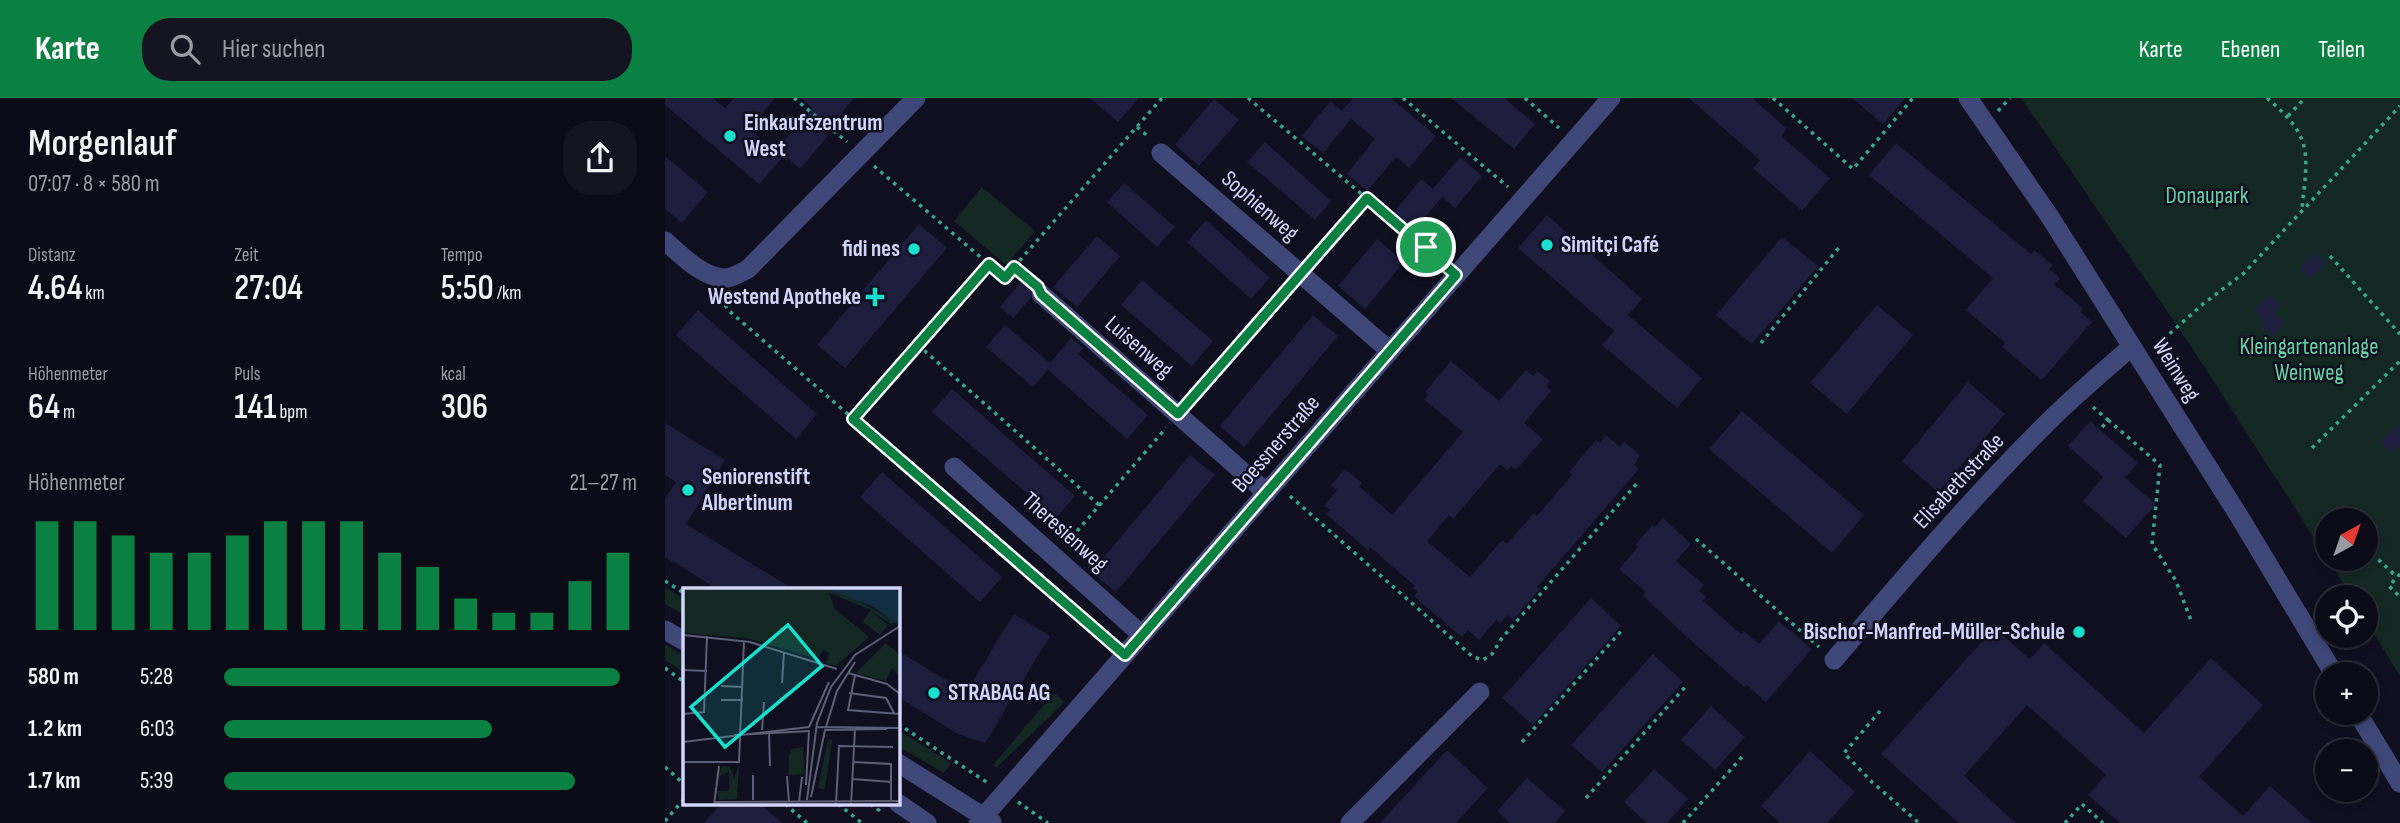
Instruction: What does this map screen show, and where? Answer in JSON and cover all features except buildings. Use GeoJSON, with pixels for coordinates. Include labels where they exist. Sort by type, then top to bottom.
{"type":"FeatureCollection","features":[{"type":"Feature","properties":{"kind":"street"},"geometry":{"type":"LineString","coordinates":[[665,241],[683,257],[713,276],[730,278],[748,269],[916,98]]}},
{"type":"Feature","properties":{"kind":"street","name":"Boessnerstraße"},"geometry":{"type":"LineString","coordinates":[[985,821],[1004,793],[1611,98]]}},
{"type":"Feature","properties":{"kind":"street","name":"Weinweg"},"geometry":{"type":"LineString","coordinates":[[1968,98],[2050,217],[2239,516],[2327,662]]}},
{"type":"Feature","properties":{"kind":"street","name":"Sophienweg"},"geometry":{"type":"LineString","coordinates":[[1161,153],[1390,351]]}},
{"type":"Feature","properties":{"kind":"street","name":"Luisenweg"},"geometry":{"type":"LineString","coordinates":[[1041,294],[1178,414],[1271,488]]}},
{"type":"Feature","properties":{"kind":"street","name":"Elisabethstraße"},"geometry":{"type":"LineString","coordinates":[[1834,660],[1938,538],[2040,430],[2131,346]]}},
{"type":"Feature","properties":{"kind":"street","name":"Theresienweg"},"geometry":{"type":"LineString","coordinates":[[954,467],[1142,635]]}},
{"type":"Feature","properties":{"kind":"street"},"geometry":{"type":"LineString","coordinates":[[665,630],[683,641]]}},
{"type":"Feature","properties":{"kind":"street"},"geometry":{"type":"LineString","coordinates":[[1350,823],[1480,692]]}},
{"type":"Feature","properties":{"kind":"street"},"geometry":{"type":"LineString","coordinates":[[2365,725],[2400,783]]}},
{"type":"Feature","properties":{"kind":"street"},"geometry":{"type":"LineString","coordinates":[[899,764],[985,821]]}},
{"type":"Feature","properties":{"kind":"street"},"geometry":{"type":"LineString","coordinates":[[899,804],[927,823]]}},
{"type":"Feature","properties":{"kind":"path"},"geometry":{"type":"LineString","coordinates":[[794,98],[1005,278],[1162,98]]}},
{"type":"Feature","properties":{"kind":"path"},"geometry":{"type":"LineString","coordinates":[[1248,98],[1456,275]]}},
{"type":"Feature","properties":{"kind":"path"},"geometry":{"type":"LineString","coordinates":[[1403,98],[1523,199]]}},
{"type":"Feature","properties":{"kind":"path"},"geometry":{"type":"LineString","coordinates":[[1525,98],[1574,141]]}},
{"type":"Feature","properties":{"kind":"path"},"geometry":{"type":"LineString","coordinates":[[1773,98],[1853,169],[1913,98]]}},
{"type":"Feature","properties":{"kind":"path"},"geometry":{"type":"LineString","coordinates":[[2267,98],[2288,116],[2302,136],[2308,158],[2301,210]]}},
{"type":"Feature","properties":{"kind":"path"},"geometry":{"type":"LineString","coordinates":[[2288,116],[2305,98]]}},
{"type":"Feature","properties":{"kind":"path"},"geometry":{"type":"LineString","coordinates":[[2157,345],[2203,304],[2244,273],[2400,106]]}},
{"type":"Feature","properties":{"kind":"path"},"geometry":{"type":"LineString","coordinates":[[1055,556],[1367,198]]}},
{"type":"Feature","properties":{"kind":"path"},"geometry":{"type":"LineString","coordinates":[[1761,343],[1841,245]]}},
{"type":"Feature","properties":{"kind":"path"},"geometry":{"type":"LineString","coordinates":[[2330,256],[2400,334]]}},
{"type":"Feature","properties":{"kind":"path"},"geometry":{"type":"LineString","coordinates":[[853,419],[989,264]]}},
{"type":"Feature","properties":{"kind":"path"},"geometry":{"type":"LineString","coordinates":[[1014,267],[1038,287],[1041,294]]}},
{"type":"Feature","properties":{"kind":"path"},"geometry":{"type":"LineString","coordinates":[[713,276],[727,309],[1125,655]]}},
{"type":"Feature","properties":{"kind":"path"},"geometry":{"type":"LineString","coordinates":[[918,345],[1099,505]]}},
{"type":"Feature","properties":{"kind":"path"},"geometry":{"type":"LineString","coordinates":[[2312,448],[2400,362]]}},
{"type":"Feature","properties":{"kind":"path"},"geometry":{"type":"LineString","coordinates":[[2079,394],[2160,465],[2152,544],[2176,581],[2192,623]]}},
{"type":"Feature","properties":{"kind":"path"},"geometry":{"type":"LineString","coordinates":[[2100,430],[2108,420]]}},
{"type":"Feature","properties":{"kind":"path"},"geometry":{"type":"LineString","coordinates":[[1271,488],[1473,657],[1483,660],[1492,654],[1502,638],[1639,481]]}},
{"type":"Feature","properties":{"kind":"path"},"geometry":{"type":"LineString","coordinates":[[1696,539],[1834,660]]}},
{"type":"Feature","properties":{"kind":"path"},"geometry":{"type":"LineString","coordinates":[[2378,558],[2399,576],[2389,586],[2400,597]]}},
{"type":"Feature","properties":{"kind":"path"},"geometry":{"type":"LineString","coordinates":[[665,581],[683,592]]}},
{"type":"Feature","properties":{"kind":"path"},"geometry":{"type":"LineString","coordinates":[[1522,742],[1623,628]]}},
{"type":"Feature","properties":{"kind":"path"},"geometry":{"type":"LineString","coordinates":[[665,668],[683,681]]}},
{"type":"Feature","properties":{"kind":"path"},"geometry":{"type":"LineString","coordinates":[[1586,798],[1686,686]]}},
{"type":"Feature","properties":{"kind":"path"},"geometry":{"type":"LineString","coordinates":[[1880,711],[1844,752],[1872,782],[1919,823]]}},
{"type":"Feature","properties":{"kind":"path"},"geometry":{"type":"LineString","coordinates":[[899,725],[1048,823]]}},
{"type":"Feature","properties":{"kind":"path"},"geometry":{"type":"LineString","coordinates":[[1683,823],[1742,757]]}},
{"type":"Feature","properties":{"kind":"path"},"geometry":{"type":"LineString","coordinates":[[665,767],[683,783]]}},
{"type":"Feature","properties":{"kind":"path"},"geometry":{"type":"LineString","coordinates":[[665,821],[683,800]]}},
{"type":"Feature","properties":{"kind":"path"},"geometry":{"type":"LineString","coordinates":[[2065,823],[2082,804],[2103,823]]}},
{"type":"Feature","properties":{"kind":"path"},"geometry":{"type":"LineString","coordinates":[[787,806],[807,823]]}},
{"type":"Feature","properties":{"kind":"path"},"geometry":{"type":"LineString","coordinates":[[841,806],[862,823]]}},
{"type":"Feature","properties":{"kind":"path"},"geometry":{"type":"LineString","coordinates":[[1037,823],[1041,818]]}},
{"type":"Feature","properties":{"kind":"green space"},"geometry":{"type":"Polygon","coordinates":[[[2021,98],[2400,98],[2400,676],[2378,640],[2378,585],[2344,585],[2336,571],[2378,571],[2378,508],[2315,508],[2315,539],[2190,345],[2021,98]]]}},
{"type":"Feature","properties":{"kind":"green space"},"geometry":{"type":"Polygon","coordinates":[[[982,187],[1035,231],[1006,265],[954,221],[982,187]]]}},
{"type":"Feature","properties":{"kind":"green space"},"geometry":{"type":"Polygon","coordinates":[[[665,587],[683,598],[683,614],[665,604],[665,587]]]}},
{"type":"Feature","properties":{"kind":"green space"},"geometry":{"type":"Polygon","coordinates":[[[665,644],[683,655],[683,672],[665,660],[665,644]]]}},
{"type":"Feature","properties":{"kind":"green space"},"geometry":{"type":"Polygon","coordinates":[[[1054,693],[1065,702],[996,768],[993,765],[1054,693]]]}},
{"type":"Feature","properties":{"kind":"green space"},"geometry":{"type":"Polygon","coordinates":[[[899,731],[951,763],[944,773],[899,747],[899,731]]]}},
{"type":"Feature","properties":{"kind":"place","name":"Einkaufszentrum West"},"geometry":{"type":"Point","coordinates":[730,136]}},
{"type":"Feature","properties":{"kind":"place","name":"Simitçi Café"},"geometry":{"type":"Point","coordinates":[1547,245]}},
{"type":"Feature","properties":{"kind":"place","name":"fidi nes"},"geometry":{"type":"Point","coordinates":[914,249]}},
{"type":"Feature","properties":{"kind":"place","name":"Westend Apotheke"},"geometry":{"type":"Point","coordinates":[875,297]}},
{"type":"Feature","properties":{"kind":"place","name":"Seniorenstift Albertinum"},"geometry":{"type":"Point","coordinates":[688,490]}},
{"type":"Feature","properties":{"kind":"place","name":"Bischof-Manfred-Müller-Schule"},"geometry":{"type":"Point","coordinates":[2079,632]}},
{"type":"Feature","properties":{"kind":"place","name":"STRABAG AG"},"geometry":{"type":"Point","coordinates":[934,693]}},
{"type":"Feature","properties":{"kind":"route"},"geometry":{"type":"LineString","coordinates":[[1367,198],[1426,247],[1456,275],[1125,655],[853,419],[989,264],[1005,278],[1014,267],[1178,414],[1367,198]]}},
{"type":"Feature","properties":{"kind":"park label","name":"Donaupark"},"geometry":{"type":"Point","coordinates":[2207,196]}},
{"type":"Feature","properties":{"kind":"park label","name":"Kleingartenanlage Weinweg"},"geometry":{"type":"Point","coordinates":[2309,360]}}]}
